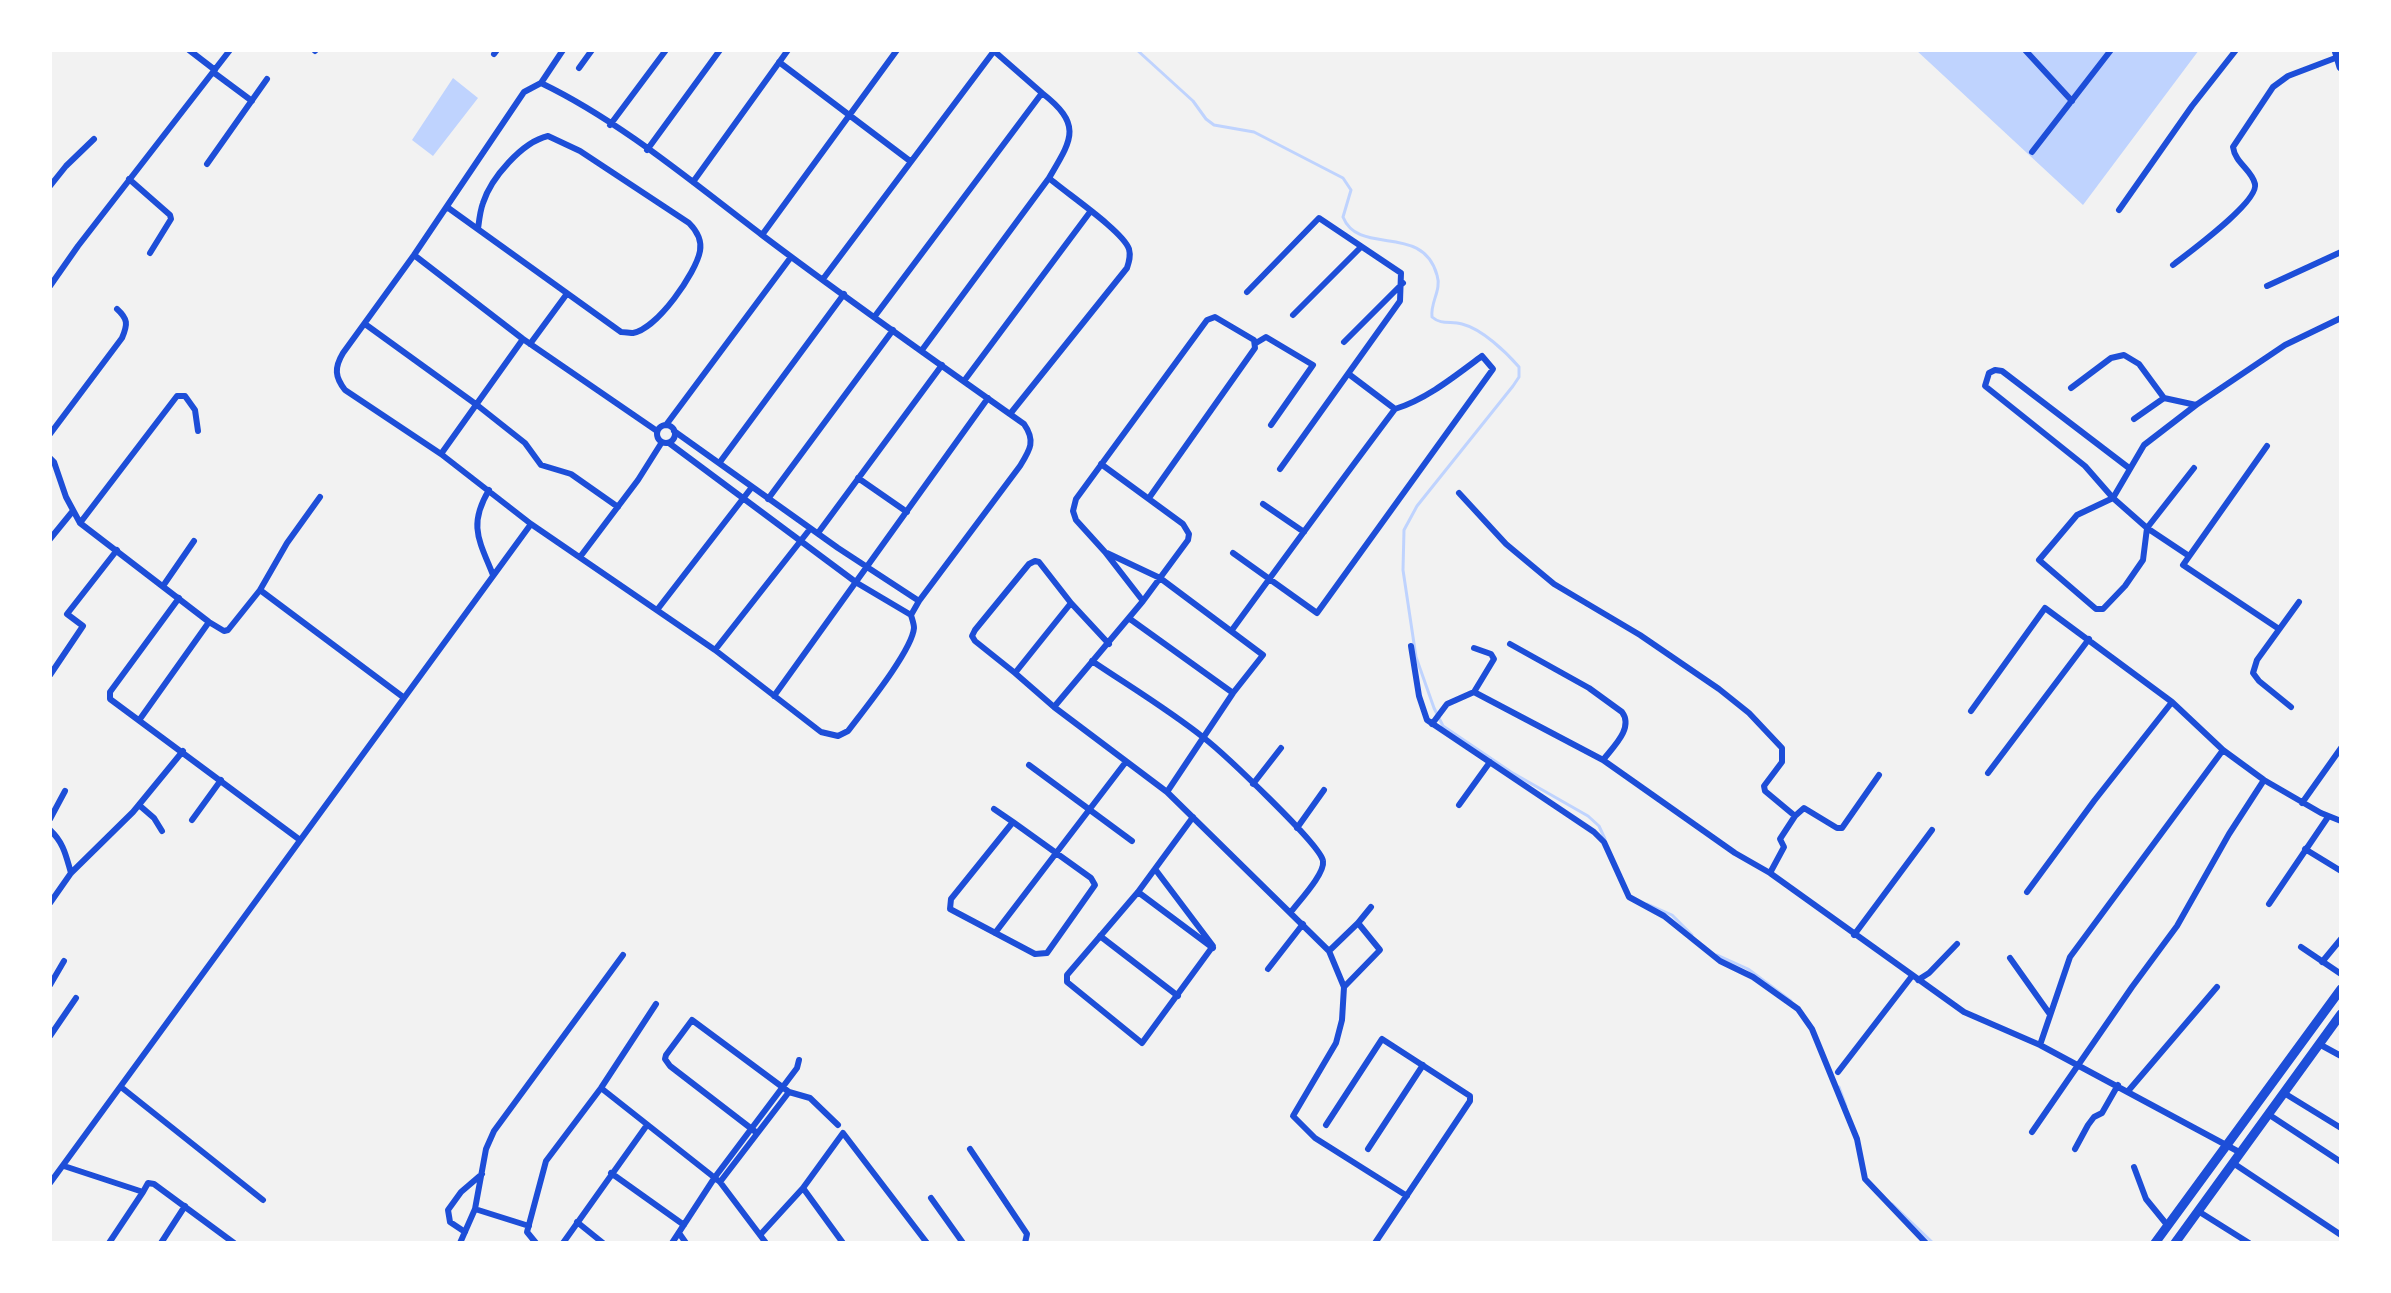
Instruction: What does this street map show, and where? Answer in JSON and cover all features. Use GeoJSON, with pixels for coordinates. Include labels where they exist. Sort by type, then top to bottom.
{"type":"FeatureCollection","features":[{"type":"Feature","properties":{"kind":"main road"},"geometry":{"type":"LineString","coordinates":[[2155,1243],[2341,989]]}},
{"type":"Feature","properties":{"kind":"main road"},"geometry":{"type":"LineString","coordinates":[[2175,1243],[2341,1014]]}},
{"type":"Feature","properties":{"kind":"street"},"geometry":{"type":"LineString","coordinates":[[189,50],[252,101]]}},
{"type":"Feature","properties":{"kind":"street"},"geometry":{"type":"LineString","coordinates":[[50,286],[230,50]]}},
{"type":"Feature","properties":{"kind":"street"},"geometry":{"type":"LineString","coordinates":[[563,50],[541,83],[524,92],[338,362],[336,377],[345,390],[441,454],[531,524],[715,650],[829,736],[848,731],[901,655],[914,626],[911,615],[857,583],[800,542],[657,437],[657,431]]}},
{"type":"Feature","properties":{"kind":"street"},"geometry":{"type":"LineString","coordinates":[[579,68],[592,50]]}},
{"type":"Feature","properties":{"kind":"street"},"geometry":{"type":"LineString","coordinates":[[610,125],[666,50]]}},
{"type":"Feature","properties":{"kind":"street"},"geometry":{"type":"LineString","coordinates":[[647,150],[720,50]]}},
{"type":"Feature","properties":{"kind":"street"},"geometry":{"type":"LineString","coordinates":[[693,182],[788,50]]}},
{"type":"Feature","properties":{"kind":"street"},"geometry":{"type":"LineString","coordinates":[[762,235],[897,50]]}},
{"type":"Feature","properties":{"kind":"street"},"geometry":{"type":"LineString","coordinates":[[823,279],[993,50],[1062,111],[1071,126],[1069,144],[1049,178],[922,350]]}},
{"type":"Feature","properties":{"kind":"street"},"geometry":{"type":"LineString","coordinates":[[2025,50],[2072,101]]}},
{"type":"Feature","properties":{"kind":"street"},"geometry":{"type":"LineString","coordinates":[[2032,152],[2111,50]]}},
{"type":"Feature","properties":{"kind":"street"},"geometry":{"type":"LineString","coordinates":[[2119,210],[2236,50]]}},
{"type":"Feature","properties":{"kind":"street"},"geometry":{"type":"LineString","coordinates":[[2173,265],[2252,196],[2255,181],[2235,157],[2233,147],[2273,87],[2288,76],[2338,58]]}},
{"type":"Feature","properties":{"kind":"street"},"geometry":{"type":"LineString","coordinates":[[779,62],[910,161]]}},
{"type":"Feature","properties":{"kind":"street"},"geometry":{"type":"LineString","coordinates":[[207,164],[267,79]]}},
{"type":"Feature","properties":{"kind":"street"},"geometry":{"type":"LineString","coordinates":[[541,83],[610,125],[693,182],[791,257],[1010,414],[1030,432],[1030,450],[911,615]]}},
{"type":"Feature","properties":{"kind":"street"},"geometry":{"type":"LineString","coordinates":[[875,316],[1042,93]]}},
{"type":"Feature","properties":{"kind":"street"},"geometry":{"type":"LineString","coordinates":[[447,207],[621,332],[633,333],[643,329],[661,314],[686,281],[700,252],[699,235],[689,223],[580,151],[548,136],[529,143],[507,165],[483,202],[478,229]]}},
{"type":"Feature","properties":{"kind":"street"},"geometry":{"type":"LineString","coordinates":[[50,186],[94,139]]}},
{"type":"Feature","properties":{"kind":"street"},"geometry":{"type":"LineString","coordinates":[[1010,414],[1127,268],[1130,251],[1114,230],[1049,178]]}},
{"type":"Feature","properties":{"kind":"street"},"geometry":{"type":"LineString","coordinates":[[129,179],[170,215],[171,219],[150,253]]}},
{"type":"Feature","properties":{"kind":"street"},"geometry":{"type":"LineString","coordinates":[[964,381],[1090,212]]}},
{"type":"Feature","properties":{"kind":"street"},"geometry":{"type":"LineString","coordinates":[[1247,292],[1319,218],[1401,273],[1403,283],[1400,301],[1280,469]]}},
{"type":"Feature","properties":{"kind":"street"},"geometry":{"type":"LineString","coordinates":[[1293,315],[1361,247]]}},
{"type":"Feature","properties":{"kind":"street"},"geometry":{"type":"LineString","coordinates":[[2267,286],[2341,252]]}},
{"type":"Feature","properties":{"kind":"street"},"geometry":{"type":"LineString","coordinates":[[414,255],[523,339],[657,431]]}},
{"type":"Feature","properties":{"kind":"street"},"geometry":{"type":"LineString","coordinates":[[657,431],[666,425],[791,257]]}},
{"type":"Feature","properties":{"kind":"street"},"geometry":{"type":"LineString","coordinates":[[1344,342],[1403,283]]}},
{"type":"Feature","properties":{"kind":"street"},"geometry":{"type":"LineString","coordinates":[[720,462],[844,294]]}},
{"type":"Feature","properties":{"kind":"street"},"geometry":{"type":"LineString","coordinates":[[530,344],[566,295]]}},
{"type":"Feature","properties":{"kind":"street"},"geometry":{"type":"LineString","coordinates":[[50,434],[122,338],[127,322],[117,309]]}},
{"type":"Feature","properties":{"kind":"street"},"geometry":{"type":"LineString","coordinates":[[1143,601],[1076,520],[1073,511],[1076,499],[1208,318],[1218,319],[1256,343]]}},
{"type":"Feature","properties":{"kind":"street"},"geometry":{"type":"LineString","coordinates":[[2194,468],[2147,528],[2143,560],[2125,586],[2103,609],[2093,607],[2042,565],[2040,559],[2077,515],[2113,498],[2144,445],[2196,405],[2285,345],[2341,318]]}},
{"type":"Feature","properties":{"kind":"street"},"geometry":{"type":"LineString","coordinates":[[365,324],[525,443],[541,465],[571,474],[618,507]]}},
{"type":"Feature","properties":{"kind":"street"},"geometry":{"type":"LineString","coordinates":[[768,499],[893,330]]}},
{"type":"Feature","properties":{"kind":"street"},"geometry":{"type":"LineString","coordinates":[[1149,498],[1252,354],[1256,343],[1266,337],[1313,365],[1271,425]]}},
{"type":"Feature","properties":{"kind":"street"},"geometry":{"type":"LineString","coordinates":[[441,454],[523,339]]}},
{"type":"Feature","properties":{"kind":"street"},"geometry":{"type":"LineString","coordinates":[[2071,388],[2111,358],[2124,355],[2139,364],[2164,398],[2196,405]]}},
{"type":"Feature","properties":{"kind":"street"},"geometry":{"type":"LineString","coordinates":[[1232,630],[1269,579],[1395,409],[1443,384],[1482,356],[1493,369],[1317,613],[1269,579],[1233,553]]}},
{"type":"Feature","properties":{"kind":"street"},"geometry":{"type":"LineString","coordinates":[[818,533],[942,365]]}},
{"type":"Feature","properties":{"kind":"street"},"geometry":{"type":"LineString","coordinates":[[2129,468],[2002,371],[1989,373],[1985,386],[2085,466],[2113,498],[2147,528],[2189,556]]}},
{"type":"Feature","properties":{"kind":"street"},"geometry":{"type":"LineString","coordinates":[[1350,375],[1395,409]]}},
{"type":"Feature","properties":{"kind":"street"},"geometry":{"type":"LineString","coordinates":[[80,523],[177,396],[185,396],[191,403],[198,431]]}},
{"type":"Feature","properties":{"kind":"street"},"geometry":{"type":"LineString","coordinates":[[774,696],[988,398]]}},
{"type":"Feature","properties":{"kind":"street"},"geometry":{"type":"LineString","coordinates":[[2134,419],[2164,398]]}},
{"type":"Feature","properties":{"kind":"street"},"geometry":{"type":"LineString","coordinates":[[666,425],[810,529],[919,601]]}},
{"type":"Feature","properties":{"kind":"street"},"geometry":{"type":"LineString","coordinates":[[580,557],[665,443],[674,438],[674,431]]}},
{"type":"Feature","properties":{"kind":"street"},"geometry":{"type":"LineString","coordinates":[[2267,446],[2184,563],[2185,567],[2279,629]]}},
{"type":"Feature","properties":{"kind":"street"},"geometry":{"type":"LineString","coordinates":[[50,458],[62,481],[72,512],[80,523],[224,631],[260,590],[287,543],[320,497]]}},
{"type":"Feature","properties":{"kind":"street"},"geometry":{"type":"LineString","coordinates":[[1054,707],[1130,619],[1189,535],[1186,527],[1101,464]]}},
{"type":"Feature","properties":{"kind":"street"},"geometry":{"type":"LineString","coordinates":[[858,478],[907,512]]}},
{"type":"Feature","properties":{"kind":"street"},"geometry":{"type":"LineString","coordinates":[[657,610],[752,487]]}},
{"type":"Feature","properties":{"kind":"street"},"geometry":{"type":"LineString","coordinates":[[489,490],[479,506],[475,524],[493,575]]}},
{"type":"Feature","properties":{"kind":"street"},"geometry":{"type":"LineString","coordinates":[[1459,493],[1506,544],[1554,584],[1677,659],[1749,713],[1782,748],[1782,762],[1764,786],[1765,791],[1795,816]]}},
{"type":"Feature","properties":{"kind":"street"},"geometry":{"type":"LineString","coordinates":[[1263,504],[1304,532]]}},
{"type":"Feature","properties":{"kind":"street"},"geometry":{"type":"LineString","coordinates":[[50,539],[72,512]]}},
{"type":"Feature","properties":{"kind":"street"},"geometry":{"type":"LineString","coordinates":[[50,1183],[531,524]]}},
{"type":"Feature","properties":{"kind":"street"},"geometry":{"type":"LineString","coordinates":[[715,650],[810,529]]}},
{"type":"Feature","properties":{"kind":"street"},"geometry":{"type":"LineString","coordinates":[[163,586],[194,541]]}},
{"type":"Feature","properties":{"kind":"street"},"geometry":{"type":"LineString","coordinates":[[50,675],[83,626],[67,614],[117,550]]}},
{"type":"Feature","properties":{"kind":"street"},"geometry":{"type":"LineString","coordinates":[[1105,552],[1160,578],[1263,655],[1233,693],[1167,792]]}},
{"type":"Feature","properties":{"kind":"street"},"geometry":{"type":"LineString","coordinates":[[1109,644],[1035,561],[1029,564],[972,636],[1054,707],[1167,792],[1329,951],[1344,987],[1342,1020],[1336,1043],[1293,1116],[1315,1138],[1407,1196]]}},
{"type":"Feature","properties":{"kind":"street"},"geometry":{"type":"LineString","coordinates":[[260,590],[403,697]]}},
{"type":"Feature","properties":{"kind":"street"},"geometry":{"type":"LineString","coordinates":[[179,598],[109,696],[300,840]]}},
{"type":"Feature","properties":{"kind":"street"},"geometry":{"type":"LineString","coordinates":[[2291,707],[2253,673],[2257,660],[2299,602]]}},
{"type":"Feature","properties":{"kind":"street"},"geometry":{"type":"LineString","coordinates":[[1015,673],[1071,603]]}},
{"type":"Feature","properties":{"kind":"street"},"geometry":{"type":"LineString","coordinates":[[1971,711],[2043,609],[2048,610],[2172,702],[2223,750],[2264,780],[2328,817],[2341,821]]}},
{"type":"Feature","properties":{"kind":"street"},"geometry":{"type":"LineString","coordinates":[[1130,619],[1233,693]]}},
{"type":"Feature","properties":{"kind":"street"},"geometry":{"type":"LineString","coordinates":[[140,719],[209,622]]}},
{"type":"Feature","properties":{"kind":"street"},"geometry":{"type":"LineString","coordinates":[[1988,773],[2089,639]]}},
{"type":"Feature","properties":{"kind":"street"},"geometry":{"type":"LineString","coordinates":[[1510,644],[1589,688],[1627,717],[1627,725],[1603,760]]}},
{"type":"Feature","properties":{"kind":"street"},"geometry":{"type":"LineString","coordinates":[[1411,646],[1426,718],[1594,832],[1604,842],[1629,897],[1664,916],[1720,961],[1753,977],[1798,1009],[1812,1029],[1857,1139],[1865,1179],[1926,1243]]}},
{"type":"Feature","properties":{"kind":"street"},"geometry":{"type":"LineString","coordinates":[[1433,722],[1447,704],[1474,692],[1494,659],[1491,654],[1474,648]]}},
{"type":"Feature","properties":{"kind":"street"},"geometry":{"type":"LineString","coordinates":[[1092,661],[1205,738],[1297,828],[1322,857],[1324,865],[1321,873],[1291,912]]}},
{"type":"Feature","properties":{"kind":"street"},"geometry":{"type":"LineString","coordinates":[[1474,692],[1603,760],[1735,853],[1770,873],[1964,1012],[2040,1045],[2129,1090],[2241,1153]]}},
{"type":"Feature","properties":{"kind":"street"},"geometry":{"type":"LineString","coordinates":[[2027,892],[2172,702]]}},
{"type":"Feature","properties":{"kind":"street"},"geometry":{"type":"LineString","coordinates":[[1253,784],[1281,748]]}},
{"type":"Feature","properties":{"kind":"street"},"geometry":{"type":"LineString","coordinates":[[2302,803],[2341,748]]}},
{"type":"Feature","properties":{"kind":"street"},"geometry":{"type":"LineString","coordinates":[[2040,1045],[2070,957],[2223,750]]}},
{"type":"Feature","properties":{"kind":"street"},"geometry":{"type":"LineString","coordinates":[[50,903],[71,873],[139,805],[183,751]]}},
{"type":"Feature","properties":{"kind":"street"},"geometry":{"type":"LineString","coordinates":[[1459,805],[1490,762]]}},
{"type":"Feature","properties":{"kind":"street"},"geometry":{"type":"LineString","coordinates":[[995,933],[1125,763]]}},
{"type":"Feature","properties":{"kind":"street"},"geometry":{"type":"LineString","coordinates":[[1029,765],[1132,841]]}},
{"type":"Feature","properties":{"kind":"street"},"geometry":{"type":"LineString","coordinates":[[1770,873],[1784,845],[1780,839],[1795,816],[1804,808],[1842,828],[1879,775]]}},
{"type":"Feature","properties":{"kind":"street"},"geometry":{"type":"LineString","coordinates":[[192,820],[221,780]]}},
{"type":"Feature","properties":{"kind":"street"},"geometry":{"type":"LineString","coordinates":[[2032,1132],[2177,926],[2229,834],[2264,780]]}},
{"type":"Feature","properties":{"kind":"street"},"geometry":{"type":"LineString","coordinates":[[1297,828],[1324,790]]}},
{"type":"Feature","properties":{"kind":"street"},"geometry":{"type":"LineString","coordinates":[[50,819],[65,791]]}},
{"type":"Feature","properties":{"kind":"street"},"geometry":{"type":"LineString","coordinates":[[139,805],[154,818],[162,831]]}},
{"type":"Feature","properties":{"kind":"street"},"geometry":{"type":"LineString","coordinates":[[994,809],[1013,822],[1091,878],[1095,885],[1047,953],[1035,954],[954,913],[950,905],[951,899],[1013,822]]}},
{"type":"Feature","properties":{"kind":"street"},"geometry":{"type":"LineString","coordinates":[[1155,869],[1213,943],[1213,948],[1144,1042],[1140,1042],[1067,982],[1067,975],[1138,892],[1193,817]]}},
{"type":"Feature","properties":{"kind":"street"},"geometry":{"type":"LineString","coordinates":[[2269,904],[2328,817]]}},
{"type":"Feature","properties":{"kind":"street"},"geometry":{"type":"LineString","coordinates":[[50,830],[60,839],[66,851],[71,873]]}},
{"type":"Feature","properties":{"kind":"street"},"geometry":{"type":"LineString","coordinates":[[1854,935],[1932,830]]}},
{"type":"Feature","properties":{"kind":"street"},"geometry":{"type":"LineString","coordinates":[[2305,849],[2341,871]]}},
{"type":"Feature","properties":{"kind":"street"},"geometry":{"type":"LineString","coordinates":[[1138,892],[1213,948]]}},
{"type":"Feature","properties":{"kind":"street"},"geometry":{"type":"LineString","coordinates":[[1329,951],[1371,907]]}},
{"type":"Feature","properties":{"kind":"street"},"geometry":{"type":"LineString","coordinates":[[1344,987],[1380,950],[1358,923]]}},
{"type":"Feature","properties":{"kind":"street"},"geometry":{"type":"LineString","coordinates":[[1268,969],[1303,924]]}},
{"type":"Feature","properties":{"kind":"street"},"geometry":{"type":"LineString","coordinates":[[1100,936],[1178,996]]}},
{"type":"Feature","properties":{"kind":"street"},"geometry":{"type":"LineString","coordinates":[[2322,962],[2341,939]]}},
{"type":"Feature","properties":{"kind":"street"},"geometry":{"type":"LineString","coordinates":[[1838,1072],[1915,978],[1929,973],[1957,944]]}},
{"type":"Feature","properties":{"kind":"street"},"geometry":{"type":"LineString","coordinates":[[2301,947],[2341,974]]}},
{"type":"Feature","properties":{"kind":"street"},"geometry":{"type":"LineString","coordinates":[[460,1243],[475,1209],[486,1149],[494,1131],[623,955]]}},
{"type":"Feature","properties":{"kind":"street"},"geometry":{"type":"LineString","coordinates":[[2010,958],[2049,1013]]}},
{"type":"Feature","properties":{"kind":"street"},"geometry":{"type":"LineString","coordinates":[[50,985],[64,961]]}},
{"type":"Feature","properties":{"kind":"street"},"geometry":{"type":"LineString","coordinates":[[2129,1090],[2217,987]]}},
{"type":"Feature","properties":{"kind":"street"},"geometry":{"type":"LineString","coordinates":[[50,1036],[76,998]]}},
{"type":"Feature","properties":{"kind":"street"},"geometry":{"type":"LineString","coordinates":[[536,1243],[528,1235],[529,1226],[546,1161],[601,1088],[656,1004]]}},
{"type":"Feature","properties":{"kind":"street"},"geometry":{"type":"LineString","coordinates":[[755,1131],[668,1064],[666,1055],[694,1019],[786,1090],[810,1098],[838,1125]]}},
{"type":"Feature","properties":{"kind":"street"},"geometry":{"type":"LineString","coordinates":[[1326,1125],[1382,1039],[1471,1099],[1375,1243]]}},
{"type":"Feature","properties":{"kind":"street"},"geometry":{"type":"LineString","coordinates":[[2319,1044],[2341,1056]]}},
{"type":"Feature","properties":{"kind":"street"},"geometry":{"type":"LineString","coordinates":[[672,1243],[786,1090],[799,1060]]}},
{"type":"Feature","properties":{"kind":"street"},"geometry":{"type":"LineString","coordinates":[[1368,1149],[1423,1065]]}},
{"type":"Feature","properties":{"kind":"street"},"geometry":{"type":"LineString","coordinates":[[2075,1149],[2094,1117],[2101,1115],[2118,1085]]}},
{"type":"Feature","properties":{"kind":"street"},"geometry":{"type":"LineString","coordinates":[[121,1087],[263,1200]]}},
{"type":"Feature","properties":{"kind":"street"},"geometry":{"type":"LineString","coordinates":[[601,1088],[717,1180],[766,1243]]}},
{"type":"Feature","properties":{"kind":"street"},"geometry":{"type":"LineString","coordinates":[[2284,1093],[2341,1128]]}},
{"type":"Feature","properties":{"kind":"street"},"geometry":{"type":"LineString","coordinates":[[2268,1114],[2341,1162]]}},
{"type":"Feature","properties":{"kind":"street"},"geometry":{"type":"LineString","coordinates":[[563,1243],[647,1125]]}},
{"type":"Feature","properties":{"kind":"street"},"geometry":{"type":"LineString","coordinates":[[760,1235],[803,1188],[843,1133],[927,1243]]}},
{"type":"Feature","properties":{"kind":"street"},"geometry":{"type":"LineString","coordinates":[[970,1149],[1027,1234],[1025,1243]]}},
{"type":"Feature","properties":{"kind":"street"},"geometry":{"type":"LineString","coordinates":[[2233,1163],[2341,1235]]}},
{"type":"Feature","properties":{"kind":"street"},"geometry":{"type":"LineString","coordinates":[[64,1166],[143,1192]]}},
{"type":"Feature","properties":{"kind":"street"},"geometry":{"type":"LineString","coordinates":[[2134,1167],[2146,1199],[2168,1226]]}},
{"type":"Feature","properties":{"kind":"street"},"geometry":{"type":"LineString","coordinates":[[611,1173],[684,1225]]}},
{"type":"Feature","properties":{"kind":"street"},"geometry":{"type":"LineString","coordinates":[[465,1232],[450,1222],[448,1210],[461,1192],[482,1174]]}},
{"type":"Feature","properties":{"kind":"street"},"geometry":{"type":"LineString","coordinates":[[109,1243],[151,1182],[234,1243]]}},
{"type":"Feature","properties":{"kind":"street"},"geometry":{"type":"LineString","coordinates":[[803,1188],[843,1243]]}},
{"type":"Feature","properties":{"kind":"street"},"geometry":{"type":"LineString","coordinates":[[931,1198],[963,1243]]}},
{"type":"Feature","properties":{"kind":"street"},"geometry":{"type":"LineString","coordinates":[[161,1243],[185,1206]]}},
{"type":"Feature","properties":{"kind":"street"},"geometry":{"type":"LineString","coordinates":[[475,1209],[529,1226]]}},
{"type":"Feature","properties":{"kind":"street"},"geometry":{"type":"LineString","coordinates":[[2198,1211],[2249,1243]]}},
{"type":"Feature","properties":{"kind":"street"},"geometry":{"type":"LineString","coordinates":[[577,1222],[603,1243]]}},
{"type":"Feature","properties":{"kind":"street"},"geometry":{"type":"LineString","coordinates":[[679,1233],[686,1243]]}},
{"type":"Feature","properties":{"kind":"street"},"geometry":{"type":"LineString","coordinates":[[219,1243],[224,1236]]}},
{"type":"Feature","properties":{"kind":"water"},"geometry":{"type":"Polygon","coordinates":[[[1916,50],[2199,50],[2083,205],[1916,50]]]}},
{"type":"Feature","properties":{"kind":"water"},"geometry":{"type":"Polygon","coordinates":[[[453,78],[478,98],[433,156],[412,140],[453,78]]]}},
{"type":"Feature","properties":{"kind":"waterway"},"geometry":{"type":"LineString","coordinates":[[1137,50],[1193,101],[1214,125],[1254,132],[1343,178],[1351,190],[1343,217],[1351,229],[1376,239],[1405,244],[1418,249],[1429,259],[1438,280],[1432,317],[1478,331],[1501,348],[1519,367],[1519,377],[1513,386],[1417,506],[1404,530],[1403,570],[1416,657],[1443,726],[1511,772],[1588,816],[1599,826],[1605,839]]}},
{"type":"Feature","properties":{"kind":"waterway"},"geometry":{"type":"LineString","coordinates":[[1647,904],[1672,915],[1692,935]]}},
{"type":"Feature","properties":{"kind":"waterway"},"geometry":{"type":"LineString","coordinates":[[1717,955],[1748,969],[1791,1001]]}},
{"type":"Feature","properties":{"kind":"waterway"},"geometry":{"type":"LineString","coordinates":[[1839,1087],[1846,1106]]}},
{"type":"Feature","properties":{"kind":"waterway"},"geometry":{"type":"LineString","coordinates":[[1892,1204],[1933,1243]]}}]}
